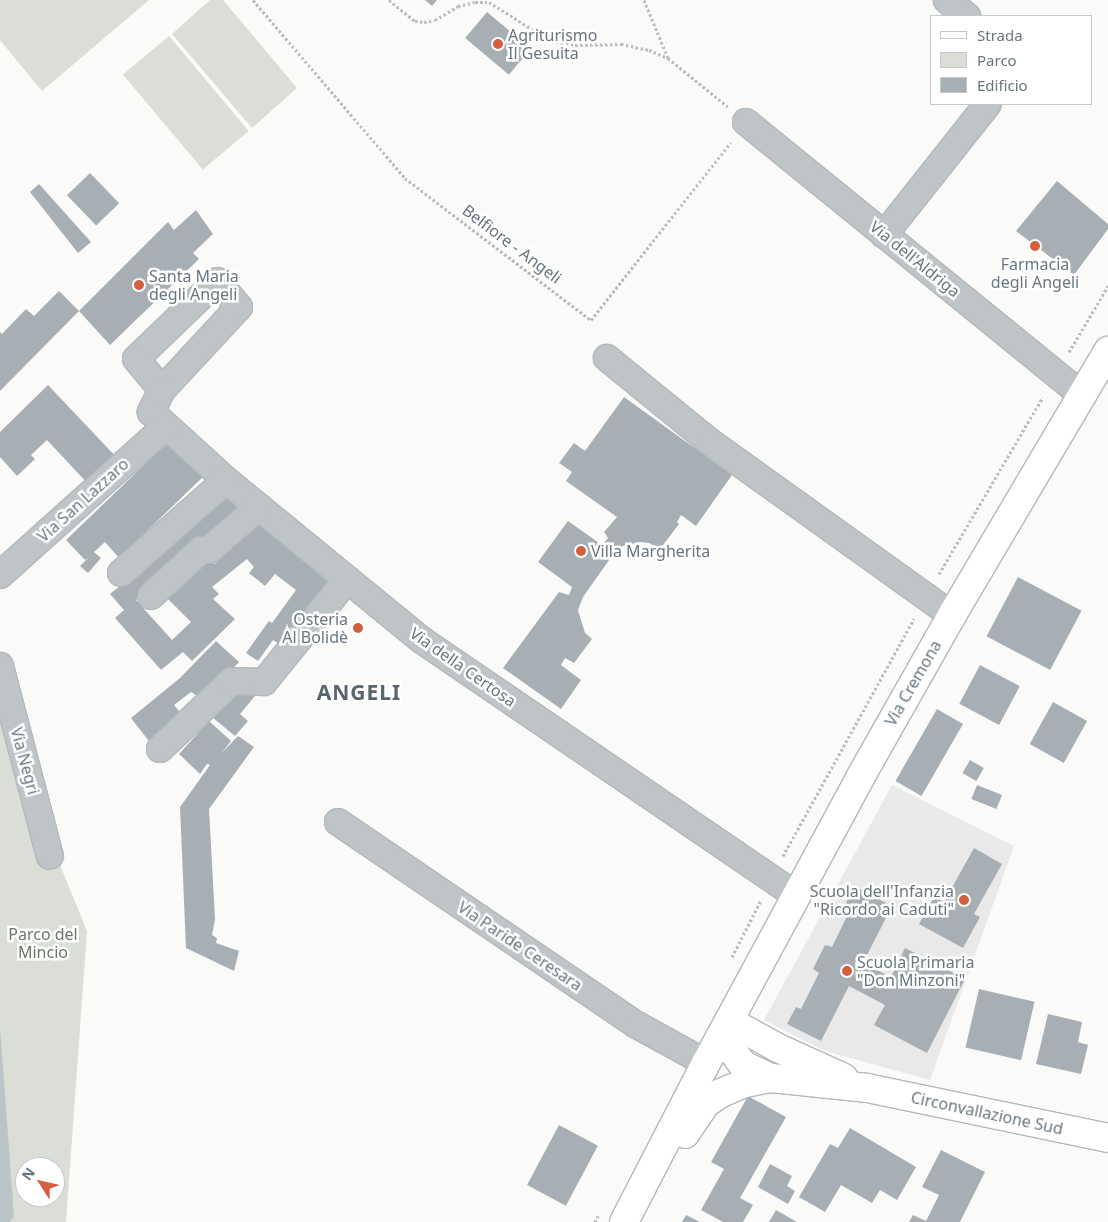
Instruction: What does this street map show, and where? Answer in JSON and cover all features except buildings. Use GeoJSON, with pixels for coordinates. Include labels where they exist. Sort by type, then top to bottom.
{"type":"FeatureCollection","features":[{"type":"Feature","properties":{"kind":"main road","name":"Via Cremona"},"geometry":{"type":"LineString","coordinates":[[624,1222],[795,895],[952,615],[1084,396],[1108,351]]}},
{"type":"Feature","properties":{"kind":"main road","name":"Circonvallazione Sud"},"geometry":{"type":"LineString","coordinates":[[729,1021],[734,1053],[743,1065],[771,1078],[866,1088],[1108,1138]]}},
{"type":"Feature","properties":{"kind":"main road","name":"Circonvallazione Sud"},"geometry":{"type":"LineString","coordinates":[[729,1021],[778,1048],[866,1088]]}},
{"type":"Feature","properties":{"kind":"main road","name":"Circonvallazione Sud"},"geometry":{"type":"LineString","coordinates":[[632,1222],[656,1188],[692,1121],[706,1104],[729,1090],[771,1078]]}},
{"type":"Feature","properties":{"kind":"street"},"geometry":{"type":"LineString","coordinates":[[947,0],[966,15]]}},
{"type":"Feature","properties":{"kind":"street"},"geometry":{"type":"LineString","coordinates":[[884,235],[987,105]]}},
{"type":"Feature","properties":{"kind":"street","name":"Via dell'Aldriga"},"geometry":{"type":"LineString","coordinates":[[746,122],[1084,396]]}},
{"type":"Feature","properties":{"kind":"street"},"geometry":{"type":"LineString","coordinates":[[608,358],[710,442],[876,558],[952,615]]}},
{"type":"Feature","properties":{"kind":"street","name":"Via della Certosa"},"geometry":{"type":"LineString","coordinates":[[160,409],[226,480],[422,641],[795,895]]}},
{"type":"Feature","properties":{"kind":"street","name":"Via San Lazzaro"},"geometry":{"type":"LineString","coordinates":[[0,575],[160,409]]}},
{"type":"Feature","properties":{"kind":"street"},"geometry":{"type":"LineString","coordinates":[[121,573],[226,480]]}},
{"type":"Feature","properties":{"kind":"street"},"geometry":{"type":"LineString","coordinates":[[151,596],[201,550],[209,550],[258,506]]}},
{"type":"Feature","properties":{"kind":"street"},"geometry":{"type":"LineString","coordinates":[[160,749],[232,681],[264,682],[347,580]]}},
{"type":"Feature","properties":{"kind":"street","name":"Via Negri"},"geometry":{"type":"LineString","coordinates":[[0,666],[50,856]]}},
{"type":"Feature","properties":{"kind":"street","name":"Via Paride Ceresara"},"geometry":{"type":"LineString","coordinates":[[338,822],[637,1025],[706,1063]]}},
{"type":"Feature","properties":{"kind":"path","name":"Belfiore - Angeli"},"geometry":{"type":"LineString","coordinates":[[253,0],[405,178],[592,320],[746,122]]}},
{"type":"Feature","properties":{"kind":"path"},"geometry":{"type":"LineString","coordinates":[[389,0],[415,21],[424,22],[435,20],[458,6],[475,2],[489,2],[546,38],[575,45],[621,44],[649,50],[668,58],[746,122]]}},
{"type":"Feature","properties":{"kind":"path"},"geometry":{"type":"LineString","coordinates":[[644,0],[668,58]]}},
{"type":"Feature","properties":{"kind":"shaded area"},"geometry":{"type":"Polygon","coordinates":[[[892,785],[1014,846],[930,1080],[825,1051],[764,1020],[892,785]]]}},
{"type":"Feature","properties":{"kind":"shaded area"},"geometry":{"type":"Polygon","coordinates":[[[0,1028],[14,1216],[10,1222],[0,1222],[0,1028]]]}},
{"type":"Feature","properties":{"kind":"green space"},"geometry":{"type":"Polygon","coordinates":[[[0,0],[149,0],[42,91],[0,40],[0,0]]]}},
{"type":"Feature","properties":{"kind":"green space"},"geometry":{"type":"Polygon","coordinates":[[[210,0],[223,0],[297,88],[252,128],[172,34],[210,0]]]}},
{"type":"Feature","properties":{"kind":"green space"},"geometry":{"type":"Polygon","coordinates":[[[169,36],[249,131],[203,170],[123,75],[169,36]]]}},
{"type":"Feature","properties":{"kind":"green space","name":"Parco del Mincio"},"geometry":{"type":"Polygon","coordinates":[[[0,718],[87,931],[66,1222],[0,1222],[0,718]]]}},
{"type":"Feature","properties":{"kind":"place","name":"Agriturismo Il Gesuita"},"geometry":{"type":"Point","coordinates":[498,44]}},
{"type":"Feature","properties":{"kind":"place","name":"Farmacia degli Angeli"},"geometry":{"type":"Point","coordinates":[1035,246]}},
{"type":"Feature","properties":{"kind":"place","name":"Santa Maria degli Angeli"},"geometry":{"type":"Point","coordinates":[139,285]}},
{"type":"Feature","properties":{"kind":"place","name":"Villa Margherita"},"geometry":{"type":"Point","coordinates":[581,551]}},
{"type":"Feature","properties":{"kind":"place","name":"Osteria Al Bolidè"},"geometry":{"type":"Point","coordinates":[358,628]}},
{"type":"Feature","properties":{"kind":"place","name":"Scuola dell'Infanzia \"Ricordo ai Caduti\""},"geometry":{"type":"Point","coordinates":[964,900]}},
{"type":"Feature","properties":{"kind":"place","name":"Scuola Primaria \"Don Minzoni\""},"geometry":{"type":"Point","coordinates":[847,971]}},
{"type":"Feature","properties":{"kind":"district","name":"ANGELI"},"geometry":{"type":"Point","coordinates":[359,692]}}]}
